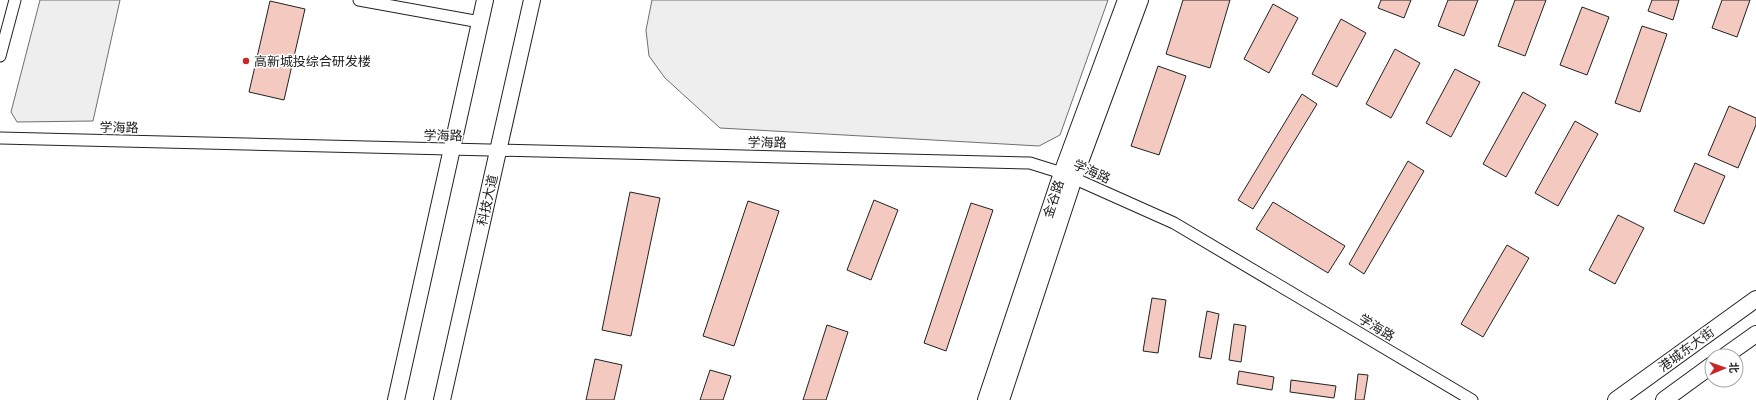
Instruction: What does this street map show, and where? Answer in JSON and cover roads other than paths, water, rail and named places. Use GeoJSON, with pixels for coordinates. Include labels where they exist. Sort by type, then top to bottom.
{"type":"FeatureCollection","features":[{"type":"Feature","properties":{"kind":"main road"},"geometry":{"type":"LineString","coordinates":[[396,400],[485,0]]}},
{"type":"Feature","properties":{"kind":"main road","name":"科技大道"},"geometry":{"type":"LineString","coordinates":[[442,400],[532,0]]}},
{"type":"Feature","properties":{"kind":"main road","name":"金谷路"},"geometry":{"type":"LineString","coordinates":[[1001,400],[1068,176],[1126,0]]}},
{"type":"Feature","properties":{"kind":"main road","name":"金谷路"},"geometry":{"type":"LineString","coordinates":[[986,400],[1068,176],[1140,0]]}},
{"type":"Feature","properties":{"kind":"main road","name":"港城东大街"},"geometry":{"type":"LineString","coordinates":[[1616,400],[1756,299]]}},
{"type":"Feature","properties":{"kind":"main road"},"geometry":{"type":"LineString","coordinates":[[1736,348],[1756,334]]}},
{"type":"Feature","properties":{"kind":"main road"},"geometry":{"type":"LineString","coordinates":[[1664,400],[1704,371]]}},
{"type":"Feature","properties":{"kind":"street"},"geometry":{"type":"LineString","coordinates":[[0,56],[15,0]]}},
{"type":"Feature","properties":{"kind":"street"},"geometry":{"type":"LineString","coordinates":[[359,0],[480,22]]}},
{"type":"Feature","properties":{"kind":"street","name":"学海路"},"geometry":{"type":"LineString","coordinates":[[0,138],[1030,163],[1068,176],[1174,223],[1472,400]]}},
{"type":"Feature","properties":{"kind":"place","name":"高新城投综合研发楼"},"geometry":{"type":"Point","coordinates":[246,61]}}]}
